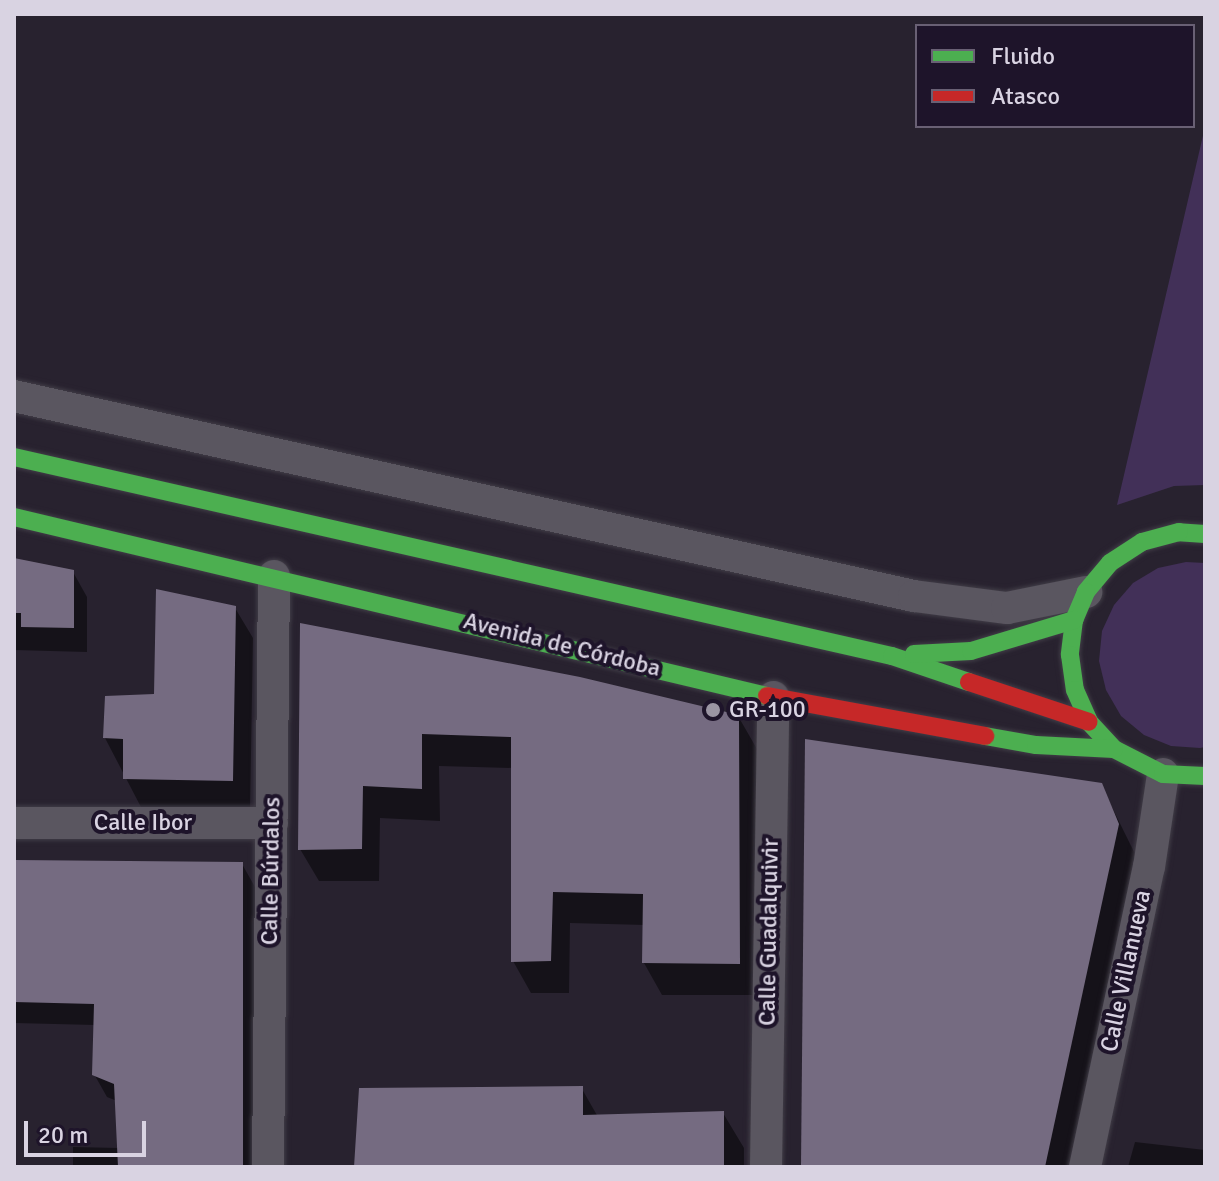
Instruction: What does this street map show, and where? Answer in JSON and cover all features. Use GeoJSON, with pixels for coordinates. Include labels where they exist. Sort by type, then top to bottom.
{"type":"FeatureCollection","features":[{"type":"Feature","properties":{"kind":"street"},"geometry":{"type":"LineString","coordinates":[[14,396],[914,596],[1007,608],[1080,606]]}},
{"type":"Feature","properties":{"kind":"street"},"geometry":{"type":"LineString","coordinates":[[14,457],[892,656],[1089,722]]}},
{"type":"Feature","properties":{"kind":"street","name":"Avenida de Córdoba"},"geometry":{"type":"LineString","coordinates":[[14,517],[274,576],[773,697],[1036,745],[1114,749]]}},
{"type":"Feature","properties":{"kind":"street"},"geometry":{"type":"LineString","coordinates":[[1205,534],[1179,532],[1142,542],[1110,563],[1080,606],[1070,655],[1075,690],[1089,722],[1114,749],[1163,774],[1205,776]]}},
{"type":"Feature","properties":{"kind":"street","name":"Calle Búrdalos"},"geometry":{"type":"LineString","coordinates":[[268,1167],[274,576]]}},
{"type":"Feature","properties":{"kind":"street"},"geometry":{"type":"LineString","coordinates":[[892,656],[971,651],[1080,606]]}},
{"type":"Feature","properties":{"kind":"street","name":"Calle Guadalquivir"},"geometry":{"type":"LineString","coordinates":[[766,1167],[773,697]]}},
{"type":"Feature","properties":{"kind":"street","name":"Calle Villanueva"},"geometry":{"type":"LineString","coordinates":[[1085,1167],[1149,867],[1163,774]]}},
{"type":"Feature","properties":{"kind":"street","name":"Calle Ibor"},"geometry":{"type":"LineString","coordinates":[[14,823],[272,823]]}},
{"type":"Feature","properties":{"kind":"shaded area"},"geometry":{"type":"Polygon","coordinates":[[[1205,127],[1205,485],[1174,486],[1117,505],[1205,127]]]}},
{"type":"Feature","properties":{"kind":"shaded area"},"geometry":{"type":"Polygon","coordinates":[[[1186,562],[1205,563],[1205,747],[1200,748],[1171,746],[1144,735],[1121,716],[1106,690],[1099,661],[1102,631],[1114,605],[1133,583],[1158,568],[1186,562]]]}},
{"type":"Feature","properties":{"kind":"building"},"geometry":{"type":"Polygon","coordinates":[[[14,558],[74,570],[74,628],[21,627],[21,613],[14,613],[14,558]]]}},
{"type":"Feature","properties":{"kind":"building"},"geometry":{"type":"Polygon","coordinates":[[[156,589],[236,606],[233,781],[123,779],[123,739],[103,738],[105,696],[154,694],[156,589]]]}},
{"type":"Feature","properties":{"kind":"building"},"geometry":{"type":"Polygon","coordinates":[[[300,623],[580,677],[739,715],[740,964],[642,963],[643,894],[553,892],[551,961],[511,962],[511,737],[422,734],[422,789],[363,786],[362,849],[298,850],[300,623]]]}},
{"type":"Feature","properties":{"kind":"building"},"geometry":{"type":"Polygon","coordinates":[[[805,739],[1102,783],[1119,824],[1045,1167],[801,1167],[805,739]]]}},
{"type":"Feature","properties":{"kind":"building"},"geometry":{"type":"Polygon","coordinates":[[[14,860],[243,862],[243,1167],[118,1167],[114,1084],[92,1075],[94,1004],[14,1002],[14,860]]]}},
{"type":"Feature","properties":{"kind":"building"},"geometry":{"type":"Polygon","coordinates":[[[583,1086],[583,1115],[724,1111],[724,1167],[354,1167],[359,1088],[583,1086]]]}},
{"type":"Feature","properties":{"kind":"traffic: fast"},"geometry":{"type":"LineString","coordinates":[[14,457],[892,656],[969,682]]}},
{"type":"Feature","properties":{"kind":"traffic: fast"},"geometry":{"type":"LineString","coordinates":[[14,517],[767,696]]}},
{"type":"Feature","properties":{"kind":"traffic: fast"},"geometry":{"type":"LineString","coordinates":[[1205,534],[1179,532],[1142,542],[1110,563],[1086,592],[1074,620],[1070,655],[1075,690],[1089,722],[1114,749],[1163,774],[1205,776]]}},
{"type":"Feature","properties":{"kind":"traffic: fast"},"geometry":{"type":"LineString","coordinates":[[914,654],[971,651],[1074,620]]}},
{"type":"Feature","properties":{"kind":"traffic: fast"},"geometry":{"type":"LineString","coordinates":[[985,736],[1036,745],[1114,749]]}},
{"type":"Feature","properties":{"kind":"traffic: jam"},"geometry":{"type":"LineString","coordinates":[[969,682],[1089,722]]}},
{"type":"Feature","properties":{"kind":"traffic: jam"},"geometry":{"type":"LineString","coordinates":[[767,696],[985,736]]}},
{"type":"Feature","properties":{"kind":"place","name":"GR-100"},"geometry":{"type":"Point","coordinates":[713,710]}}]}
